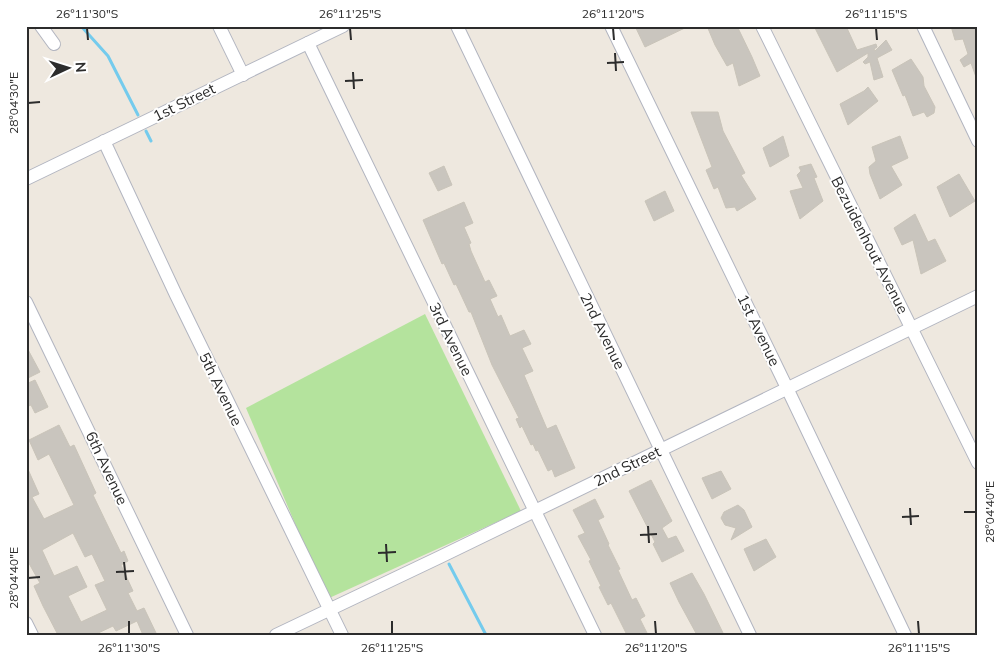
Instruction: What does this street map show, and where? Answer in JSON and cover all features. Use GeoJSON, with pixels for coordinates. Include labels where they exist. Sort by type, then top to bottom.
{"type":"FeatureCollection","features":[{"type":"Feature","properties":{"kind":"street"},"geometry":{"type":"LineString","coordinates":[[41,26],[54,44]]}},
{"type":"Feature","properties":{"kind":"street"},"geometry":{"type":"LineString","coordinates":[[220,26],[243,75]]}},
{"type":"Feature","properties":{"kind":"street","name":"1st Street"},"geometry":{"type":"LineString","coordinates":[[26,179],[343,26]]}},
{"type":"Feature","properties":{"kind":"street","name":"2nd Avenue"},"geometry":{"type":"LineString","coordinates":[[456,26],[750,635]]}},
{"type":"Feature","properties":{"kind":"street","name":"1st Avenue"},"geometry":{"type":"LineString","coordinates":[[610,26],[905,635]]}},
{"type":"Feature","properties":{"kind":"street","name":"Bezuidenhout Avenue"},"geometry":{"type":"LineString","coordinates":[[762,26],[978,463]]}},
{"type":"Feature","properties":{"kind":"street"},"geometry":{"type":"LineString","coordinates":[[923,26],[978,141]]}},
{"type":"Feature","properties":{"kind":"street","name":"3rd Avenue"},"geometry":{"type":"LineString","coordinates":[[308,43],[595,635]]}},
{"type":"Feature","properties":{"kind":"street","name":"5th Avenue"},"geometry":{"type":"LineString","coordinates":[[104,141],[201,346],[342,635]]}},
{"type":"Feature","properties":{"kind":"street","name":"2nd Street"},"geometry":{"type":"LineString","coordinates":[[276,635],[978,296]]}},
{"type":"Feature","properties":{"kind":"street","name":"6th Avenue"},"geometry":{"type":"LineString","coordinates":[[26,302],[187,635]]}},
{"type":"Feature","properties":{"kind":"street"},"geometry":{"type":"LineString","coordinates":[[26,623],[32,635]]}},
{"type":"Feature","properties":{"kind":"green space"},"geometry":{"type":"Polygon","coordinates":[[[425,314],[521,511],[327,599],[246,408],[425,314]]]}},
{"type":"Feature","properties":{"kind":"building"},"geometry":{"type":"Polygon","coordinates":[[[635,26],[689,26],[645,47],[635,26]]]}},
{"type":"Feature","properties":{"kind":"building"},"geometry":{"type":"Polygon","coordinates":[[[707,26],[737,26],[760,76],[739,86],[733,63],[727,66],[707,26]]]}},
{"type":"Feature","properties":{"kind":"building"},"geometry":{"type":"Polygon","coordinates":[[[814,26],[846,26],[857,50],[876,44],[875,51],[886,40],[892,50],[877,58],[883,77],[874,80],[870,62],[865,64],[863,62],[868,57],[868,53],[837,72],[814,26]]]}},
{"type":"Feature","properties":{"kind":"building"},"geometry":{"type":"Polygon","coordinates":[[[951,26],[978,26],[978,77],[976,77],[971,63],[964,67],[960,60],[968,54],[963,39],[955,40],[951,26]]]}},
{"type":"Feature","properties":{"kind":"building"},"geometry":{"type":"Polygon","coordinates":[[[911,59],[923,77],[924,86],[935,107],[934,113],[927,117],[924,112],[913,116],[892,70],[911,59]]]}},
{"type":"Feature","properties":{"kind":"building"},"geometry":{"type":"Polygon","coordinates":[[[868,87],[878,101],[848,125],[840,104],[868,87]]]}},
{"type":"Feature","properties":{"kind":"building"},"geometry":{"type":"Polygon","coordinates":[[[691,112],[718,112],[723,131],[745,173],[741,175],[756,199],[737,211],[735,207],[726,208],[718,187],[714,189],[706,170],[712,167],[691,112]]]}},
{"type":"Feature","properties":{"kind":"building"},"geometry":{"type":"Polygon","coordinates":[[[783,136],[789,156],[770,167],[763,148],[783,136]]]}},
{"type":"Feature","properties":{"kind":"building"},"geometry":{"type":"Polygon","coordinates":[[[900,136],[908,158],[891,166],[902,185],[880,199],[870,174],[869,167],[876,161],[872,147],[900,136]]]}},
{"type":"Feature","properties":{"kind":"building"},"geometry":{"type":"Polygon","coordinates":[[[811,164],[817,177],[814,178],[823,201],[800,219],[790,191],[803,188],[797,175],[801,171],[799,167],[811,164]]]}},
{"type":"Feature","properties":{"kind":"building"},"geometry":{"type":"Polygon","coordinates":[[[444,166],[452,185],[438,191],[429,173],[444,166]]]}},
{"type":"Feature","properties":{"kind":"building"},"geometry":{"type":"Polygon","coordinates":[[[959,174],[975,201],[950,217],[937,187],[959,174]]]}},
{"type":"Feature","properties":{"kind":"building"},"geometry":{"type":"Polygon","coordinates":[[[665,191],[674,211],[654,221],[645,201],[665,191]]]}},
{"type":"Feature","properties":{"kind":"building"},"geometry":{"type":"Polygon","coordinates":[[[464,202],[473,223],[464,227],[471,243],[469,244],[471,251],[485,282],[489,280],[497,296],[490,299],[498,317],[501,315],[510,336],[524,330],[531,344],[522,348],[533,371],[524,375],[547,429],[556,425],[575,468],[555,477],[552,469],[548,471],[538,450],[536,451],[533,444],[531,445],[522,426],[520,428],[516,419],[519,418],[492,365],[471,312],[469,312],[456,284],[454,285],[444,263],[442,264],[423,220],[464,202]]]}},
{"type":"Feature","properties":{"kind":"building"},"geometry":{"type":"Polygon","coordinates":[[[915,214],[928,242],[935,239],[946,261],[921,274],[913,240],[902,245],[894,228],[915,214]]]}},
{"type":"Feature","properties":{"kind":"building"},"geometry":{"type":"Polygon","coordinates":[[[26,346],[40,372],[26,379],[26,346]]]}},
{"type":"Feature","properties":{"kind":"building"},"geometry":{"type":"Polygon","coordinates":[[[35,380],[48,407],[35,413],[31,405],[26,407],[26,384],[35,380]]]}},
{"type":"Feature","properties":{"kind":"building"},"geometry":{"type":"Polygon","coordinates":[[[59,425],[70,447],[74,445],[96,493],[93,495],[121,553],[124,551],[128,561],[121,565],[133,591],[128,593],[137,611],[144,608],[157,635],[143,635],[137,621],[116,631],[113,626],[94,635],[58,635],[34,586],[40,583],[26,558],[26,465],[39,494],[32,497],[44,519],[74,505],[49,454],[38,460],[29,440],[59,425]],[[73,533],[42,550],[54,576],[77,566],[87,587],[68,596],[81,622],[107,610],[95,585],[105,581],[92,554],[85,557],[73,533]]]}},
{"type":"Feature","properties":{"kind":"building"},"geometry":{"type":"Polygon","coordinates":[[[721,471],[731,489],[712,499],[702,478],[721,471]]]}},
{"type":"Feature","properties":{"kind":"building"},"geometry":{"type":"Polygon","coordinates":[[[651,480],[672,521],[662,528],[668,539],[676,536],[684,551],[662,562],[653,544],[655,542],[629,491],[651,480]]]}},
{"type":"Feature","properties":{"kind":"building"},"geometry":{"type":"Polygon","coordinates":[[[595,499],[604,517],[598,520],[632,600],[636,598],[645,616],[640,619],[648,635],[627,635],[611,603],[608,605],[599,587],[601,586],[589,561],[591,560],[578,536],[585,533],[573,510],[595,499]]]}},
{"type":"Feature","properties":{"kind":"building"},"geometry":{"type":"Polygon","coordinates":[[[738,505],[744,510],[752,527],[731,540],[736,528],[725,525],[721,518],[724,512],[738,505]]]}},
{"type":"Feature","properties":{"kind":"building"},"geometry":{"type":"Polygon","coordinates":[[[766,539],[776,557],[754,571],[744,549],[766,539]]]}},
{"type":"Feature","properties":{"kind":"building"},"geometry":{"type":"Polygon","coordinates":[[[692,573],[724,635],[697,635],[679,602],[670,583],[692,573]]]}},
{"type":"Feature","properties":{"kind":"waterway"},"geometry":{"type":"LineString","coordinates":[[81,26],[108,56],[138,115]]}},
{"type":"Feature","properties":{"kind":"waterway"},"geometry":{"type":"LineString","coordinates":[[146,131],[151,141]]}},
{"type":"Feature","properties":{"kind":"waterway"},"geometry":{"type":"LineString","coordinates":[[449,564],[486,635]]}}]}
